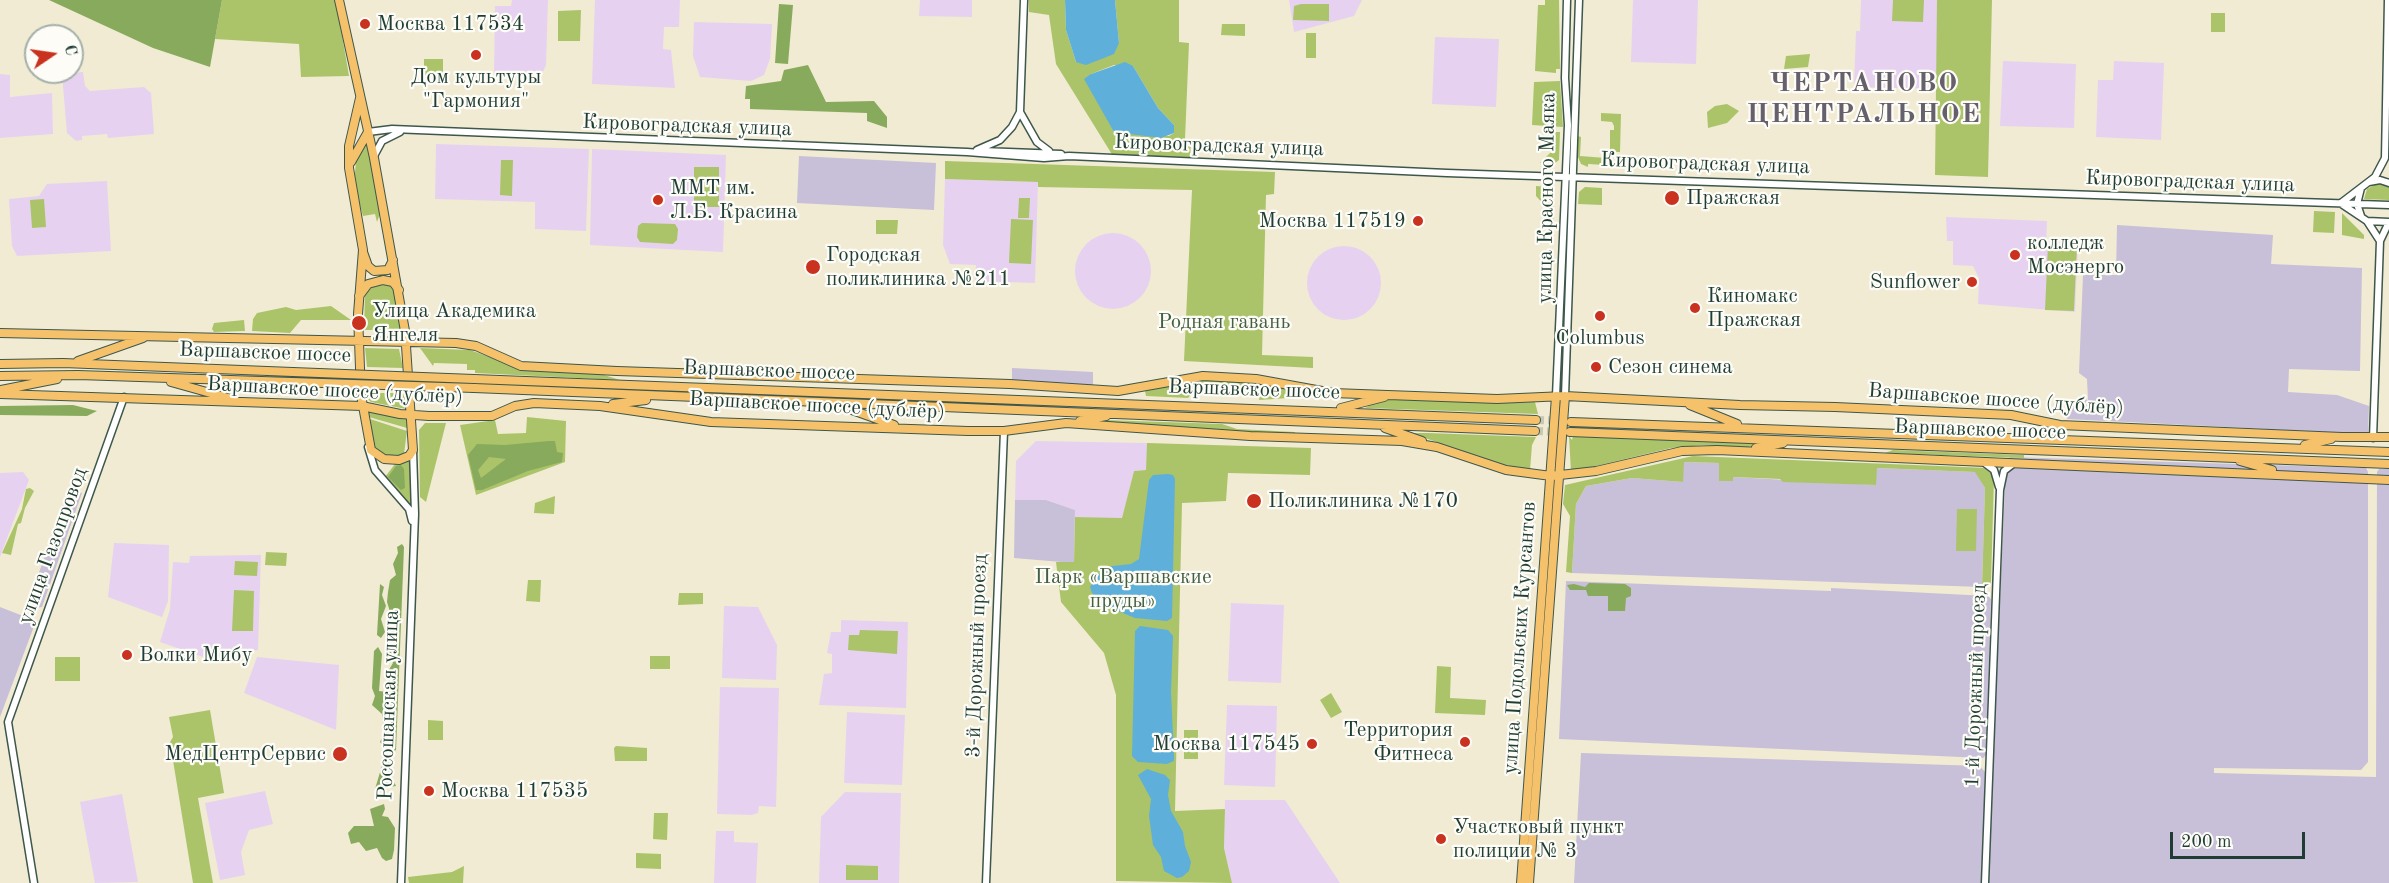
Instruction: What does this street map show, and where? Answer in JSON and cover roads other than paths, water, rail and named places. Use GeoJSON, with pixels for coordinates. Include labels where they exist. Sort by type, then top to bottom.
{"type":"FeatureCollection","features":[{"type":"Feature","properties":{"kind":"main road"},"geometry":{"type":"LineString","coordinates":[[339,0],[394,259],[406,342]]}},
{"type":"Feature","properties":{"kind":"main road"},"geometry":{"type":"LineString","coordinates":[[360,98],[349,146],[349,168],[363,250],[368,266],[374,271],[388,270],[394,259]]}},
{"type":"Feature","properties":{"kind":"main road"},"geometry":{"type":"LineString","coordinates":[[349,168],[359,145],[368,132]]}},
{"type":"Feature","properties":{"kind":"main road"},"geometry":{"type":"LineString","coordinates":[[362,406],[358,297],[363,250]]}},
{"type":"Feature","properties":{"kind":"main road"},"geometry":{"type":"LineString","coordinates":[[358,297],[368,284],[382,280],[393,282],[400,291]]}},
{"type":"Feature","properties":{"kind":"main road","name":"Варшавское шоссе (дублёр)"},"geometry":{"type":"LineString","coordinates":[[0,333],[40,332],[470,345],[521,366],[599,370],[1000,384],[1118,391],[1203,376],[1256,379],[1333,393],[1497,399],[1561,396],[2012,415],[2060,425],[2389,437]]}},
{"type":"Feature","properties":{"kind":"main road"},"geometry":{"type":"LineString","coordinates":[[63,363],[88,359],[147,337]]}},
{"type":"Feature","properties":{"kind":"main road","name":"Россошанская улица"},"geometry":{"type":"LineString","coordinates":[[406,342],[410,374],[413,450]]}},
{"type":"Feature","properties":{"kind":"main road","name":"Варшавское шоссе"},"geometry":{"type":"LineString","coordinates":[[0,364],[63,363],[1536,420]]}},
{"type":"Feature","properties":{"kind":"main road"},"geometry":{"type":"LineString","coordinates":[[599,370],[650,385]]}},
{"type":"Feature","properties":{"kind":"main road"},"geometry":{"type":"LineString","coordinates":[[0,392],[78,375]]}},
{"type":"Feature","properties":{"kind":"main road","name":"Варшавское шоссе"},"geometry":{"type":"LineString","coordinates":[[0,376],[78,375],[474,388],[1535,431]]}},
{"type":"Feature","properties":{"kind":"main road"},"geometry":{"type":"LineString","coordinates":[[152,378],[245,402]]}},
{"type":"Feature","properties":{"kind":"main road","name":"Варшавское шоссе (дублёр)"},"geometry":{"type":"LineString","coordinates":[[0,392],[362,406],[412,416],[487,416],[520,405],[534,403],[600,406],[711,422],[1004,431],[1066,423],[1250,436],[1402,441],[1437,447],[1498,469],[1555,476]]}},
{"type":"Feature","properties":{"kind":"main road"},"geometry":{"type":"LineString","coordinates":[[1309,410],[1346,408],[1400,395]]}},
{"type":"Feature","properties":{"kind":"main road","name":"улица Подольских Курсантов"},"geometry":{"type":"LineString","coordinates":[[1521,883],[1561,396]]}},
{"type":"Feature","properties":{"kind":"main road"},"geometry":{"type":"LineString","coordinates":[[600,406],[667,397]]}},
{"type":"Feature","properties":{"kind":"main road"},"geometry":{"type":"LineString","coordinates":[[1677,401],[1747,427]]}},
{"type":"Feature","properties":{"kind":"main road"},"geometry":{"type":"LineString","coordinates":[[832,403],[907,429]]}},
{"type":"Feature","properties":{"kind":"main road","name":"Россошанская улица"},"geometry":{"type":"LineString","coordinates":[[362,406],[368,444]]}},
{"type":"Feature","properties":{"kind":"main road"},"geometry":{"type":"LineString","coordinates":[[1066,423],[1120,414]]}},
{"type":"Feature","properties":{"kind":"main road","name":"Варшавское шоссе"},"geometry":{"type":"LineString","coordinates":[[1571,422],[2389,452]]}},
{"type":"Feature","properties":{"kind":"main road"},"geometry":{"type":"LineString","coordinates":[[1378,425],[1437,447]]}},
{"type":"Feature","properties":{"kind":"main road","name":"Варшавское шоссе"},"geometry":{"type":"LineString","coordinates":[[1570,432],[2389,464]]}},
{"type":"Feature","properties":{"kind":"main road"},"geometry":{"type":"LineString","coordinates":[[2295,448],[2342,437]]}},
{"type":"Feature","properties":{"kind":"main road"},"geometry":{"type":"LineString","coordinates":[[1742,450],[1799,441]]}},
{"type":"Feature","properties":{"kind":"main road"},"geometry":{"type":"LineString","coordinates":[[368,444],[375,454],[384,459],[404,459],[413,450]]}},
{"type":"Feature","properties":{"kind":"main road"},"geometry":{"type":"LineString","coordinates":[[1555,476],[1596,471],[1682,451],[1742,450],[2389,480]]}},
{"type":"Feature","properties":{"kind":"main road"},"geometry":{"type":"LineString","coordinates":[[2227,457],[2286,474]]}},
{"type":"Feature","properties":{"kind":"main road","name":"улица Подольских Курсантов"},"geometry":{"type":"LineString","coordinates":[[1529,883],[1555,476]]}},
{"type":"Feature","properties":{"kind":"street"},"geometry":{"type":"LineString","coordinates":[[976,150],[1000,140],[1012,127],[1020,112],[1024,0]]}},
{"type":"Feature","properties":{"kind":"street","name":"улица Красного Маяка"},"geometry":{"type":"LineString","coordinates":[[1567,0],[1569,177]]}},
{"type":"Feature","properties":{"kind":"street","name":"улица Красного Маяка"},"geometry":{"type":"LineString","coordinates":[[1561,396],[1569,177],[1579,0]]}},
{"type":"Feature","properties":{"kind":"street"},"geometry":{"type":"LineString","coordinates":[[2340,203],[2380,172],[2385,158],[2388,0]]}},
{"type":"Feature","properties":{"kind":"street"},"geometry":{"type":"LineString","coordinates":[[1020,112],[1037,142],[1050,152]]}},
{"type":"Feature","properties":{"kind":"street"},"geometry":{"type":"LineString","coordinates":[[1012,127],[1023,124],[1028,129]]}},
{"type":"Feature","properties":{"kind":"street","name":"Кировоградская улица"},"geometry":{"type":"LineString","coordinates":[[368,132],[384,129],[967,152],[1050,152],[1068,156]]}},
{"type":"Feature","properties":{"kind":"street","name":"Кировоградская улица"},"geometry":{"type":"LineString","coordinates":[[374,158],[382,141],[407,131]]}},
{"type":"Feature","properties":{"kind":"street"},"geometry":{"type":"LineString","coordinates":[[1000,140],[1001,153]]}},
{"type":"Feature","properties":{"kind":"street"},"geometry":{"type":"LineString","coordinates":[[1027,158],[1034,152],[1037,142]]}},
{"type":"Feature","properties":{"kind":"street","name":"Кировоградская улица"},"geometry":{"type":"LineString","coordinates":[[967,152],[976,150],[1027,158],[1068,156],[1569,177],[2389,205]]}},
{"type":"Feature","properties":{"kind":"street"},"geometry":{"type":"LineString","coordinates":[[2368,182],[2380,180],[2389,183]]}},
{"type":"Feature","properties":{"kind":"street"},"geometry":{"type":"LineString","coordinates":[[2362,187],[2357,204],[2364,219],[2380,241]]}},
{"type":"Feature","properties":{"kind":"street","name":"Кировоградская улица"},"geometry":{"type":"LineString","coordinates":[[2340,203],[2364,219],[2389,222]]}},
{"type":"Feature","properties":{"kind":"street"},"geometry":{"type":"LineString","coordinates":[[2373,438],[2380,241],[2389,222]]}},
{"type":"Feature","properties":{"kind":"street","name":"улица Газопровод"},"geometry":{"type":"LineString","coordinates":[[34,883],[8,722],[124,397]]}},
{"type":"Feature","properties":{"kind":"street","name":"3-й Дорожный проезд"},"geometry":{"type":"LineString","coordinates":[[986,883],[1004,431]]}},
{"type":"Feature","properties":{"kind":"street","name":"Россошанская улица"},"geometry":{"type":"LineString","coordinates":[[368,444],[375,470],[409,509],[414,528]]}},
{"type":"Feature","properties":{"kind":"street","name":"Россошанская улица"},"geometry":{"type":"LineString","coordinates":[[401,883],[414,528],[413,450]]}},
{"type":"Feature","properties":{"kind":"street"},"geometry":{"type":"LineString","coordinates":[[1973,461],[1992,467],[2000,490]]}},
{"type":"Feature","properties":{"kind":"street"},"geometry":{"type":"LineString","coordinates":[[2000,490],[2006,467],[2024,463]]}},
{"type":"Feature","properties":{"kind":"street","name":"1-й Дорожный проезд"},"geometry":{"type":"LineString","coordinates":[[1985,883],[2000,490]]}},
{"type":"Feature","properties":{"kind":"water"},"geometry":{"type":"Polygon","coordinates":[[[1065,0],[1115,0],[1119,43],[1114,54],[1086,65],[1076,62],[1066,30],[1065,0]]]}},
{"type":"Feature","properties":{"kind":"water"},"geometry":{"type":"Polygon","coordinates":[[[1125,62],[1133,66],[1158,108],[1174,125],[1174,133],[1161,138],[1114,132],[1084,79],[1091,74],[1125,62]]]}},
{"type":"Feature","properties":{"kind":"water"},"geometry":{"type":"Polygon","coordinates":[[[1153,475],[1173,475],[1175,479],[1172,618],[1167,621],[1135,618],[1113,609],[1092,593],[1090,587],[1104,567],[1131,564],[1139,559],[1149,480],[1153,475]]]}},
{"type":"Feature","properties":{"kind":"water"},"geometry":{"type":"Polygon","coordinates":[[[1140,626],[1168,630],[1173,636],[1171,692],[1174,761],[1167,764],[1138,762],[1132,756],[1135,631],[1140,626]]]}},
{"type":"Feature","properties":{"kind":"water"},"geometry":{"type":"Polygon","coordinates":[[[1147,769],[1165,775],[1170,780],[1168,795],[1171,811],[1183,832],[1191,862],[1189,871],[1182,877],[1177,878],[1164,871],[1161,857],[1153,845],[1149,816],[1151,799],[1138,775],[1147,769]]]}},
{"type":"Feature","properties":{"kind":"tunnel"},"geometry":{"type":"LineString","coordinates":[[1536,420],[1569,421]]}},
{"type":"Feature","properties":{"kind":"tunnel"},"geometry":{"type":"LineString","coordinates":[[1535,431],[1558,432]]}},
{"type":"Feature","properties":{"kind":"place","name":"Москва 117534"},"geometry":{"type":"Point","coordinates":[365,24]}},
{"type":"Feature","properties":{"kind":"place","name":"Дом культуры \"Гармония\""},"geometry":{"type":"Point","coordinates":[476,55]}},
{"type":"Feature","properties":{"kind":"place","name":"Пражская"},"geometry":{"type":"Point","coordinates":[1672,198]}},
{"type":"Feature","properties":{"kind":"place","name":"ММТ им. Л.Б. Красина"},"geometry":{"type":"Point","coordinates":[658,200]}},
{"type":"Feature","properties":{"kind":"place","name":"Москва 117519"},"geometry":{"type":"Point","coordinates":[1418,221]}},
{"type":"Feature","properties":{"kind":"place","name":"колледж Мосэнерго"},"geometry":{"type":"Point","coordinates":[2015,255]}},
{"type":"Feature","properties":{"kind":"place","name":"Городская поликлиника №211"},"geometry":{"type":"Point","coordinates":[813,267]}},
{"type":"Feature","properties":{"kind":"place","name":"Sunflower"},"geometry":{"type":"Point","coordinates":[1972,282]}},
{"type":"Feature","properties":{"kind":"place","name":"Киномакс Пражская"},"geometry":{"type":"Point","coordinates":[1695,308]}},
{"type":"Feature","properties":{"kind":"place","name":"Columbus"},"geometry":{"type":"Point","coordinates":[1600,316]}},
{"type":"Feature","properties":{"kind":"place","name":"Улица Академика Янгеля"},"geometry":{"type":"Point","coordinates":[359,323]}},
{"type":"Feature","properties":{"kind":"place","name":"Сезон синема"},"geometry":{"type":"Point","coordinates":[1596,367]}},
{"type":"Feature","properties":{"kind":"place","name":"Поликлиника №170"},"geometry":{"type":"Point","coordinates":[1254,501]}},
{"type":"Feature","properties":{"kind":"place","name":"Волки Мибу"},"geometry":{"type":"Point","coordinates":[127,655]}},
{"type":"Feature","properties":{"kind":"place","name":"Территория Фитнеса"},"geometry":{"type":"Point","coordinates":[1465,742]}},
{"type":"Feature","properties":{"kind":"place","name":"Москва 117545"},"geometry":{"type":"Point","coordinates":[1312,744]}},
{"type":"Feature","properties":{"kind":"place","name":"МедЦентрСервис"},"geometry":{"type":"Point","coordinates":[340,754]}},
{"type":"Feature","properties":{"kind":"place","name":"Москва 117535"},"geometry":{"type":"Point","coordinates":[429,791]}},
{"type":"Feature","properties":{"kind":"place","name":"Участковый пункт полиции № 3"},"geometry":{"type":"Point","coordinates":[1441,839]}},
{"type":"Feature","properties":{"kind":"district","name":"ЧЕРТАНОВО ЦЕНТРАЛЬНОЕ"},"geometry":{"type":"Point","coordinates":[1864,100]}},
{"type":"Feature","properties":{"kind":"park label","name":"Родная гавань"},"geometry":{"type":"Point","coordinates":[1224,322]}},
{"type":"Feature","properties":{"kind":"park label","name":"Парк «Варшавские пруды»"},"geometry":{"type":"Point","coordinates":[1123,589]}}]}
